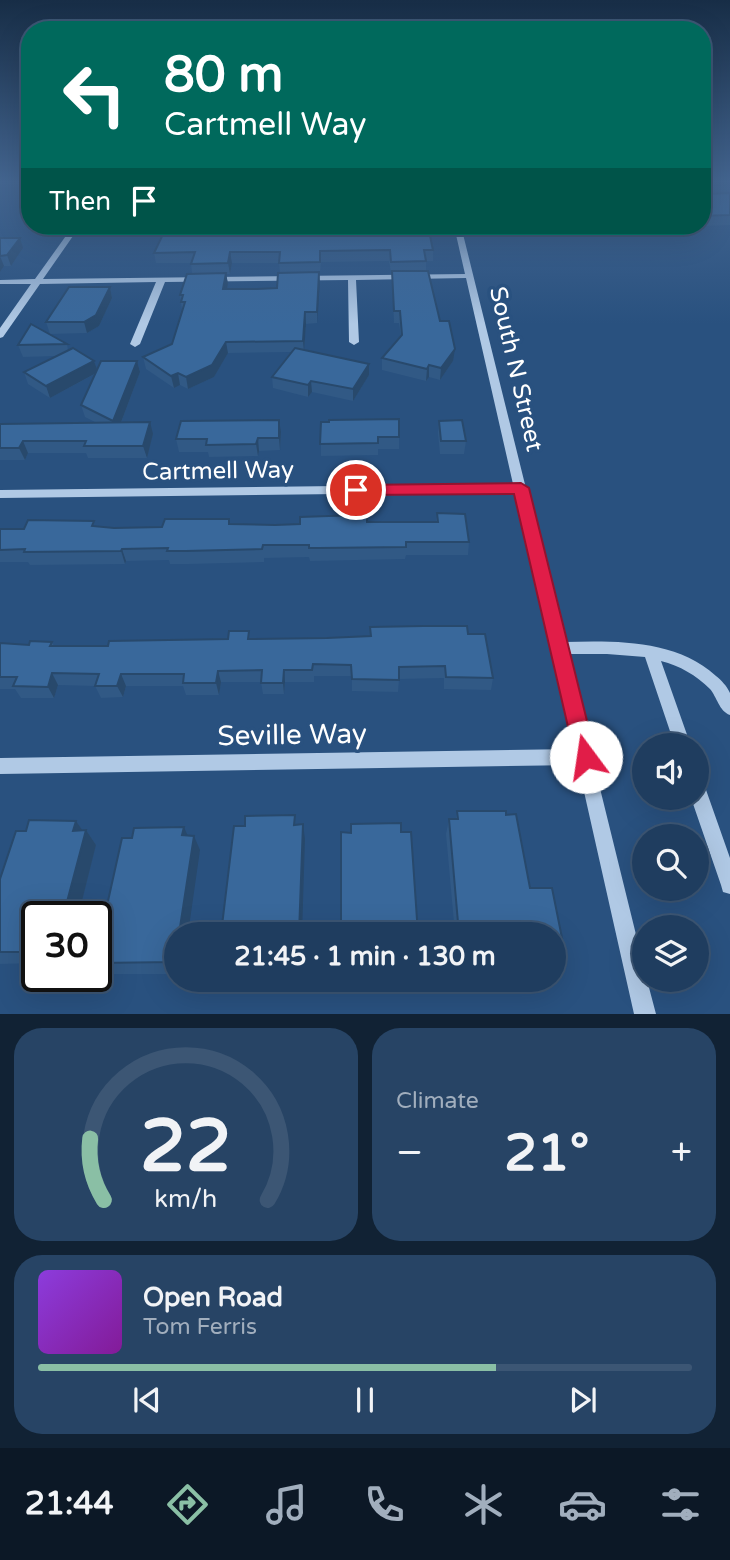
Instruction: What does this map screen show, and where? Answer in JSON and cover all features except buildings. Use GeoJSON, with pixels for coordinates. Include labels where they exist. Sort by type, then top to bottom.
{"type":"FeatureCollection","features":[{"type":"Feature","properties":{"kind":"street"},"geometry":{"type":"LineString","coordinates":[[0,335],[70,235]]}},
{"type":"Feature","properties":{"kind":"street","name":"South N Street"},"geometry":{"type":"LineString","coordinates":[[460,235],[645,1014]]}},
{"type":"Feature","properties":{"kind":"street"},"geometry":{"type":"LineString","coordinates":[[0,282],[470,276]]}},
{"type":"Feature","properties":{"kind":"street"},"geometry":{"type":"LineString","coordinates":[[352,277],[354,342]]}},
{"type":"Feature","properties":{"kind":"street"},"geometry":{"type":"LineString","coordinates":[[135,344],[162,279]]}},
{"type":"Feature","properties":{"kind":"street","name":"Cartmell Way"},"geometry":{"type":"LineString","coordinates":[[0,494],[521,488]]}},
{"type":"Feature","properties":{"kind":"street"},"geometry":{"type":"LineString","coordinates":[[559,648],[617,648],[676,658],[694,667],[719,690],[730,708]]}},
{"type":"Feature","properties":{"kind":"street"},"geometry":{"type":"LineString","coordinates":[[651,652],[678,733]]}},
{"type":"Feature","properties":{"kind":"street","name":"Seville Way"},"geometry":{"type":"LineString","coordinates":[[0,766],[586,757]]}},
{"type":"Feature","properties":{"kind":"street"},"geometry":{"type":"LineString","coordinates":[[704,810],[730,885]]}},
{"type":"Feature","properties":{"kind":"route"},"geometry":{"type":"LineString","coordinates":[[356,490],[521,488],[586,757]]}}]}
